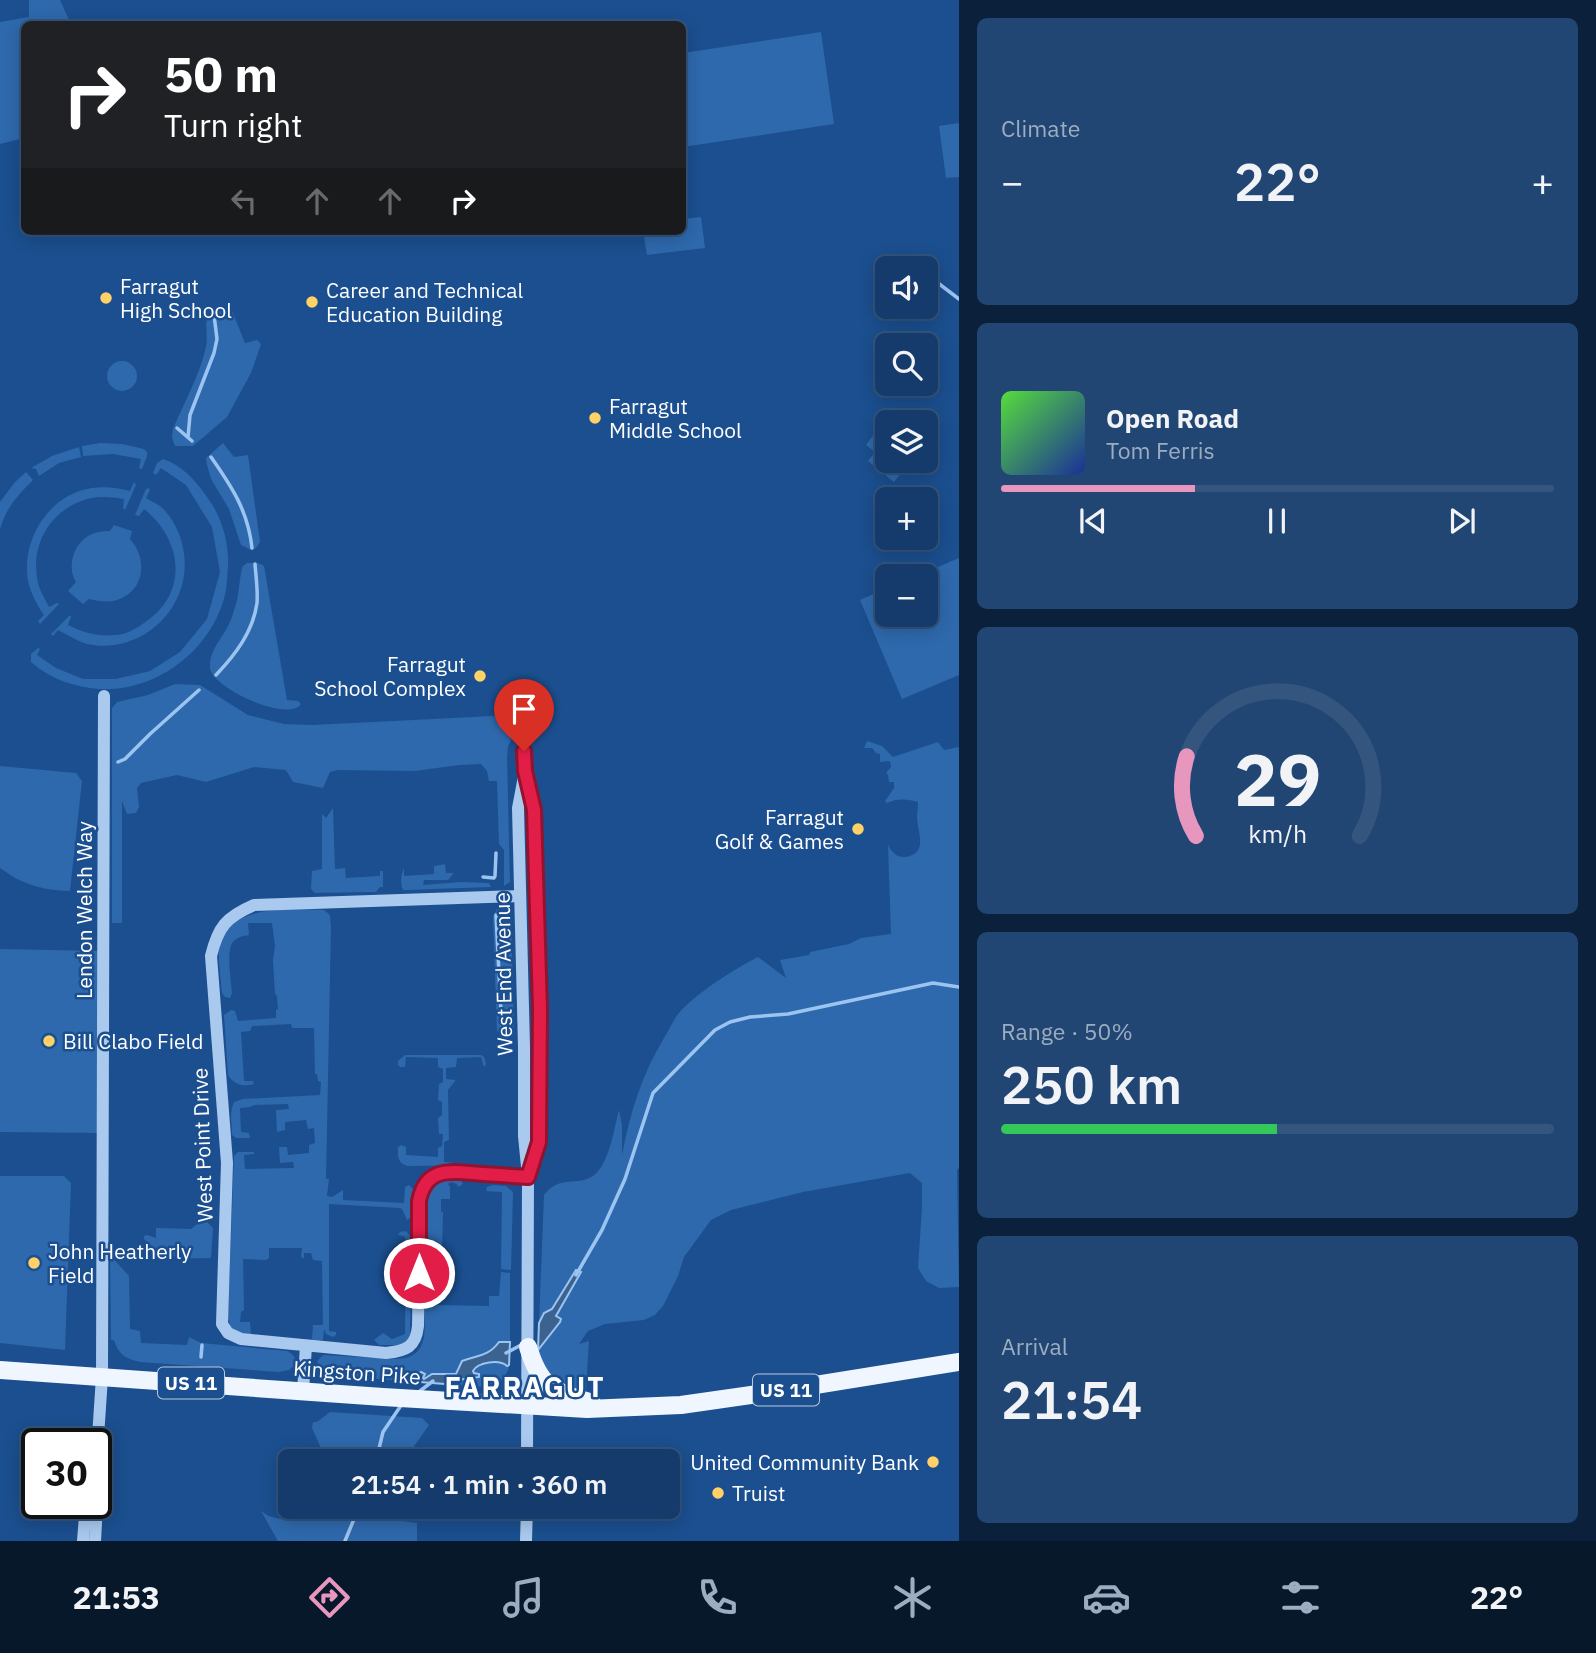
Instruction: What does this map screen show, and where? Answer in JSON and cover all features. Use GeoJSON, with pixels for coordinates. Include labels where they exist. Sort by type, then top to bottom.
{"type":"FeatureCollection","features":[{"type":"Feature","properties":{"kind":"main road"},"geometry":{"type":"LineString","coordinates":[[528,1350],[540,1377],[548,1385],[567,1395],[612,1409]]}},
{"type":"Feature","properties":{"kind":"main road","name":"Kingston Pike"},"geometry":{"type":"LineString","coordinates":[[0,1370],[442,1401],[612,1409],[681,1405],[959,1362]]}},
{"type":"Feature","properties":{"kind":"street","name":"Lendon Welch Way"},"geometry":{"type":"LineString","coordinates":[[99,1428],[102,1377],[104,696]]}},
{"type":"Feature","properties":{"kind":"street","name":"West End Avenue"},"geometry":{"type":"LineString","coordinates":[[523,707],[525,771],[534,810],[540,1009],[539,1142],[528,1177]]}},
{"type":"Feature","properties":{"kind":"street","name":"West End Avenue"},"geometry":{"type":"LineString","coordinates":[[525,771],[518,808],[524,1136],[528,1177],[527,1449]]}},
{"type":"Feature","properties":{"kind":"street","name":"West Point Drive"},"geometry":{"type":"LineString","coordinates":[[306,1346],[241,1339],[228,1333],[222,1324],[227,1163],[211,956],[217,933],[229,918],[254,905],[520,896]]}},
{"type":"Feature","properties":{"kind":"street"},"geometry":{"type":"LineString","coordinates":[[303,1391],[306,1346],[386,1353],[406,1349],[414,1343],[418,1325],[419,1201],[426,1182],[443,1172],[528,1177]]}},
{"type":"Feature","properties":{"kind":"street"},"geometry":{"type":"LineString","coordinates":[[83,1541],[85,1519]]}},
{"type":"Feature","properties":{"kind":"street","name":"Lendon Welch Way"},"geometry":{"type":"LineString","coordinates":[[95,1541],[96,1519]]}},
{"type":"Feature","properties":{"kind":"street"},"geometry":{"type":"LineString","coordinates":[[526,1541],[527,1519]]}},
{"type":"Feature","properties":{"kind":"shaded area"},"geometry":{"type":"Polygon","coordinates":[[[29,0],[60,0],[70,21],[21,21],[21,139],[0,144],[0,22],[29,17],[29,0]]]}},
{"type":"Feature","properties":{"kind":"shaded area"},"geometry":{"type":"Polygon","coordinates":[[[821,32],[834,124],[686,147],[686,53],[821,32]]]}},
{"type":"Feature","properties":{"kind":"shaded area"},"geometry":{"type":"Polygon","coordinates":[[[959,123],[959,177],[946,178],[939,126],[959,123]]]}},
{"type":"Feature","properties":{"kind":"shaded area"},"geometry":{"type":"Polygon","coordinates":[[[701,217],[705,248],[647,255],[644,235],[686,235],[686,219],[701,217]]]}},
{"type":"Feature","properties":{"kind":"shaded area"},"geometry":{"type":"Polygon","coordinates":[[[230,306],[245,343],[257,340],[261,344],[251,373],[227,417],[193,446],[175,446],[173,429],[203,357],[207,344],[208,316],[230,306]]]}},
{"type":"Feature","properties":{"kind":"shaded area"},"geometry":{"type":"Polygon","coordinates":[[[122,361],[133,365],[137,376],[133,387],[122,391],[111,387],[107,376],[111,365],[122,361]]]}},
{"type":"Feature","properties":{"kind":"shaded area"},"geometry":{"type":"Polygon","coordinates":[[[875,433],[875,452],[866,445],[875,433]]]}},
{"type":"Feature","properties":{"kind":"shaded area"},"geometry":{"type":"Polygon","coordinates":[[[100,443],[144,449],[147,456],[142,469],[139,468],[141,459],[113,454],[83,456],[82,446],[100,443]]]}},
{"type":"Feature","properties":{"kind":"shaded area"},"geometry":{"type":"Polygon","coordinates":[[[223,443],[234,457],[248,455],[260,542],[251,550],[241,545],[229,509],[211,479],[207,465],[206,458],[223,443]]]}},
{"type":"Feature","properties":{"kind":"shaded area"},"geometry":{"type":"Polygon","coordinates":[[[79,447],[81,457],[59,463],[39,476],[36,469],[31,468],[52,456],[79,447]]]}},
{"type":"Feature","properties":{"kind":"shaded area"},"geometry":{"type":"Polygon","coordinates":[[[875,452],[875,467],[868,461],[875,452]]]}},
{"type":"Feature","properties":{"kind":"shaded area"},"geometry":{"type":"Polygon","coordinates":[[[163,459],[182,469],[198,485],[217,513],[226,539],[226,591],[216,618],[206,636],[192,652],[159,676],[140,684],[99,689],[72,684],[54,677],[31,662],[31,654],[38,648],[40,649],[37,655],[56,668],[83,679],[116,679],[150,671],[180,652],[207,619],[220,572],[212,527],[186,485],[161,468],[156,475],[153,473],[157,463],[163,459]]]}},
{"type":"Feature","properties":{"kind":"shaded area"},"geometry":{"type":"Polygon","coordinates":[[[26,472],[33,480],[13,502],[0,529],[0,502],[26,472]]]}},
{"type":"Feature","properties":{"kind":"shaded area"},"geometry":{"type":"Polygon","coordinates":[[[883,473],[901,473],[894,482],[883,473]]]}},
{"type":"Feature","properties":{"kind":"shaded area"},"geometry":{"type":"Polygon","coordinates":[[[134,482],[136,485],[125,510],[124,499],[91,498],[67,509],[48,527],[38,550],[37,577],[49,607],[59,604],[40,624],[38,621],[44,615],[31,590],[27,565],[29,550],[41,521],[63,499],[77,492],[102,487],[130,491],[134,482]]]}},
{"type":"Feature","properties":{"kind":"shaded area"},"geometry":{"type":"Polygon","coordinates":[[[149,488],[146,498],[160,506],[168,515],[178,530],[183,548],[185,569],[173,606],[161,622],[146,634],[128,642],[108,646],[87,644],[58,630],[53,636],[51,634],[70,615],[68,625],[84,632],[118,635],[134,629],[159,611],[174,582],[176,567],[167,536],[157,522],[144,509],[139,516],[135,515],[146,489],[149,488]]]}},
{"type":"Feature","properties":{"kind":"shaded area"},"geometry":{"type":"Polygon","coordinates":[[[114,525],[132,531],[130,539],[140,556],[141,574],[138,582],[126,596],[117,600],[107,602],[89,599],[83,604],[68,591],[76,582],[72,559],[84,539],[99,532],[110,531],[114,525]]]}},
{"type":"Feature","properties":{"kind":"shaded area"},"geometry":{"type":"Polygon","coordinates":[[[959,558],[959,675],[902,699],[860,600],[875,593],[875,627],[938,627],[938,567],[959,558]]]}},
{"type":"Feature","properties":{"kind":"shaded area"},"geometry":{"type":"Polygon","coordinates":[[[247,563],[264,566],[287,700],[301,704],[293,709],[251,701],[223,685],[210,668],[214,650],[232,617],[242,569],[247,563]]]}},
{"type":"Feature","properties":{"kind":"shaded area"},"geometry":{"type":"Polygon","coordinates":[[[175,684],[200,685],[248,715],[284,724],[313,725],[493,716],[503,719],[511,741],[507,757],[510,882],[504,886],[504,850],[499,844],[497,781],[489,781],[487,771],[481,764],[415,771],[338,770],[330,772],[323,788],[293,782],[286,770],[254,767],[206,782],[177,775],[141,783],[137,788],[139,807],[136,813],[127,814],[122,801],[122,923],[112,923],[112,708],[117,702],[148,695],[175,684]]]}},
{"type":"Feature","properties":{"kind":"shaded area"},"geometry":{"type":"Polygon","coordinates":[[[867,741],[882,746],[893,757],[938,742],[944,750],[959,747],[959,1287],[939,1288],[926,1281],[918,1268],[922,1183],[910,1173],[803,1192],[731,1210],[711,1220],[684,1257],[663,1306],[655,1315],[644,1320],[605,1324],[588,1331],[579,1344],[589,1341],[586,1391],[558,1385],[549,1377],[538,1350],[551,1334],[543,1313],[539,1323],[544,1195],[556,1185],[581,1181],[599,1171],[610,1146],[619,1110],[622,1155],[638,1094],[656,1052],[678,1014],[705,990],[758,957],[786,978],[780,960],[809,955],[810,952],[849,944],[861,938],[891,934],[888,845],[900,857],[913,855],[917,851],[920,842],[918,802],[885,801],[894,788],[894,782],[889,782],[886,773],[891,767],[890,761],[880,762],[880,754],[872,748],[864,748],[867,741]]]}},
{"type":"Feature","properties":{"kind":"shaded area"},"geometry":{"type":"Polygon","coordinates":[[[0,766],[76,773],[82,781],[70,891],[33,886],[0,868],[0,766]]]}},
{"type":"Feature","properties":{"kind":"shaded area"},"geometry":{"type":"Polygon","coordinates":[[[333,808],[335,869],[345,868],[346,878],[380,876],[380,871],[383,871],[383,887],[376,892],[315,893],[311,889],[312,871],[322,869],[322,814],[326,818],[333,808]]]}},
{"type":"Feature","properties":{"kind":"shaded area"},"geometry":{"type":"Polygon","coordinates":[[[445,864],[446,873],[454,873],[448,880],[424,880],[423,885],[461,882],[489,883],[491,887],[403,890],[401,879],[404,868],[404,876],[434,874],[434,866],[445,864]]]}},
{"type":"Feature","properties":{"kind":"shaded area"},"geometry":{"type":"Polygon","coordinates":[[[500,904],[509,905],[511,909],[514,1034],[507,1040],[497,1031],[493,916],[500,904]]]}},
{"type":"Feature","properties":{"kind":"shaded area"},"geometry":{"type":"Polygon","coordinates":[[[277,910],[324,910],[330,915],[331,927],[327,1196],[332,1197],[343,1190],[343,1200],[404,1203],[405,1187],[409,1185],[414,1190],[412,1216],[407,1220],[400,1208],[329,1204],[329,1331],[336,1332],[336,1335],[333,1337],[326,1334],[324,1329],[323,1340],[312,1339],[313,1325],[323,1325],[322,1261],[313,1260],[311,1253],[304,1253],[302,1258],[302,1248],[269,1248],[269,1258],[266,1260],[243,1259],[244,1310],[241,1312],[240,1322],[250,1322],[251,1334],[237,1334],[230,1326],[228,1318],[234,1156],[238,1152],[254,1152],[244,1155],[245,1169],[294,1168],[293,1162],[280,1163],[279,1147],[287,1147],[288,1155],[309,1153],[309,1145],[315,1143],[314,1128],[308,1129],[306,1120],[285,1122],[285,1130],[277,1132],[276,1110],[289,1109],[288,1104],[240,1108],[241,1132],[249,1133],[250,1138],[236,1138],[232,1135],[232,1106],[234,1102],[243,1099],[320,1095],[321,1082],[315,1074],[314,1028],[292,1028],[291,1024],[252,1026],[250,1031],[241,1032],[244,1081],[253,1081],[254,1084],[239,1084],[230,1078],[224,1015],[231,1010],[235,1011],[238,1021],[276,1018],[278,1009],[272,923],[248,923],[249,935],[233,942],[229,958],[232,993],[230,998],[222,993],[219,950],[224,935],[233,924],[246,916],[277,910]]]}},
{"type":"Feature","properties":{"kind":"shaded area","name":"Bill Clabo Field"},"geometry":{"type":"Polygon","coordinates":[[[0,949],[99,951],[98,1133],[0,1132],[0,949]]]}},
{"type":"Feature","properties":{"kind":"shaded area"},"geometry":{"type":"Polygon","coordinates":[[[405,1055],[484,1057],[484,1067],[481,1057],[457,1058],[456,1067],[446,1068],[446,1079],[455,1081],[448,1090],[449,1140],[444,1142],[444,1162],[480,1165],[408,1166],[400,1161],[398,1147],[401,1145],[406,1147],[406,1155],[438,1157],[443,1134],[439,1134],[438,1118],[442,1115],[442,1102],[438,1100],[443,1069],[438,1067],[438,1058],[406,1057],[405,1067],[400,1067],[398,1061],[405,1055]]]}},
{"type":"Feature","properties":{"kind":"shaded area","name":"John Heatherly Field"},"geometry":{"type":"Polygon","coordinates":[[[0,1176],[64,1176],[71,1183],[65,1350],[0,1343],[0,1176]]]}},
{"type":"Feature","properties":{"kind":"shaded area"},"geometry":{"type":"Polygon","coordinates":[[[451,1179],[461,1180],[463,1184],[458,1187],[451,1182],[448,1184],[450,1199],[441,1199],[442,1251],[439,1252],[436,1272],[425,1272],[426,1194],[436,1183],[451,1179]]]}},
{"type":"Feature","properties":{"kind":"shaded area"},"geometry":{"type":"Polygon","coordinates":[[[506,1186],[513,1192],[511,1270],[501,1269],[502,1192],[486,1191],[487,1187],[506,1186]]]}},
{"type":"Feature","properties":{"kind":"shaded area"},"geometry":{"type":"Polygon","coordinates":[[[201,1221],[207,1222],[213,1228],[211,1258],[183,1258],[167,1254],[144,1239],[147,1235],[156,1238],[156,1228],[191,1229],[201,1221]]]}},
{"type":"Feature","properties":{"kind":"shaded area"},"geometry":{"type":"Polygon","coordinates":[[[406,1231],[412,1238],[410,1337],[402,1345],[379,1345],[374,1340],[383,1333],[392,1339],[405,1334],[406,1240],[404,1236],[398,1235],[406,1231]]]}},
{"type":"Feature","properties":{"kind":"shaded area"},"geometry":{"type":"Polygon","coordinates":[[[110,1255],[129,1276],[130,1329],[140,1331],[141,1343],[187,1345],[189,1337],[201,1343],[287,1351],[295,1358],[294,1368],[279,1372],[140,1362],[127,1357],[120,1352],[114,1340],[111,1340],[110,1255]]]}},
{"type":"Feature","properties":{"kind":"shaded area"},"geometry":{"type":"Polygon","coordinates":[[[576,1270],[581,1272],[556,1316],[561,1319],[560,1322],[538,1350],[539,1323],[544,1313],[552,1309],[576,1270]]]}},
{"type":"Feature","properties":{"kind":"shaded area"},"geometry":{"type":"Polygon","coordinates":[[[501,1272],[510,1273],[510,1342],[499,1342],[485,1354],[467,1359],[457,1374],[432,1374],[424,1379],[417,1376],[407,1381],[331,1376],[323,1372],[318,1365],[317,1361],[323,1355],[395,1359],[416,1353],[424,1338],[425,1296],[436,1295],[437,1305],[489,1306],[489,1296],[499,1296],[501,1272]]]}},
{"type":"Feature","properties":{"kind":"shaded area"},"geometry":{"type":"Polygon","coordinates":[[[499,1342],[510,1342],[507,1366],[494,1362],[484,1364],[473,1371],[479,1374],[479,1377],[458,1380],[458,1385],[407,1381],[421,1372],[425,1374],[424,1379],[432,1374],[456,1374],[462,1361],[486,1353],[499,1342]]]}},
{"type":"Feature","properties":{"kind":"shaded area"},"geometry":{"type":"Polygon","coordinates":[[[499,1362],[509,1367],[501,1381],[495,1384],[475,1386],[458,1385],[456,1382],[477,1378],[478,1374],[472,1371],[477,1366],[499,1362]]]}},
{"type":"Feature","properties":{"kind":"shaded area"},"geometry":{"type":"Polygon","coordinates":[[[330,1412],[422,1418],[429,1425],[412,1449],[320,1449],[312,1428],[313,1422],[330,1412]]]}},
{"type":"Feature","properties":{"kind":"shaded area"},"geometry":{"type":"Polygon","coordinates":[[[261,1511],[274,1518],[300,1521],[403,1519],[417,1523],[417,1541],[278,1541],[261,1511]]]}},
{"type":"Feature","properties":{"kind":"waterway"},"geometry":{"type":"LineString","coordinates":[[938,283],[959,299]]}},
{"type":"Feature","properties":{"kind":"waterway"},"geometry":{"type":"LineString","coordinates":[[188,437],[190,415],[217,339],[214,315]]}},
{"type":"Feature","properties":{"kind":"waterway"},"geometry":{"type":"LineString","coordinates":[[177,428],[192,441]]}},
{"type":"Feature","properties":{"kind":"waterway"},"geometry":{"type":"LineString","coordinates":[[211,457],[238,500],[247,522],[252,548]]}},
{"type":"Feature","properties":{"kind":"waterway"},"geometry":{"type":"LineString","coordinates":[[216,675],[236,651],[252,624],[257,603],[255,564]]}},
{"type":"Feature","properties":{"kind":"waterway"},"geometry":{"type":"LineString","coordinates":[[118,762],[125,759],[199,690]]}},
{"type":"Feature","properties":{"kind":"waterway"},"geometry":{"type":"LineString","coordinates":[[483,877],[494,878],[496,853]]}},
{"type":"Feature","properties":{"kind":"waterway"},"geometry":{"type":"LineString","coordinates":[[496,915],[502,1031]]}},
{"type":"Feature","properties":{"kind":"waterway"},"geometry":{"type":"LineString","coordinates":[[576,1275],[602,1230],[625,1179],[653,1093],[715,1030],[730,1022],[750,1017],[788,1014],[933,983],[959,987]]}},
{"type":"Feature","properties":{"kind":"waterway"},"geometry":{"type":"LineString","coordinates":[[201,1357],[202,1345]]}},
{"type":"Feature","properties":{"kind":"waterway"},"geometry":{"type":"LineString","coordinates":[[506,1353],[521,1345]]}},
{"type":"Feature","properties":{"kind":"waterway"},"geometry":{"type":"LineString","coordinates":[[420,1391],[433,1381]]}},
{"type":"Feature","properties":{"kind":"waterway"},"geometry":{"type":"LineString","coordinates":[[379,1449],[383,1432],[402,1404]]}},
{"type":"Feature","properties":{"kind":"waterway"},"geometry":{"type":"LineString","coordinates":[[345,1541],[354,1519]]}},
{"type":"Feature","properties":{"kind":"place","name":"Farragut High School"},"geometry":{"type":"Point","coordinates":[106,298]}},
{"type":"Feature","properties":{"kind":"place","name":"Career and Technical Education Building"},"geometry":{"type":"Point","coordinates":[312,302]}},
{"type":"Feature","properties":{"kind":"place","name":"Farragut Middle School"},"geometry":{"type":"Point","coordinates":[595,418]}},
{"type":"Feature","properties":{"kind":"place","name":"Farragut School Complex"},"geometry":{"type":"Point","coordinates":[480,676]}},
{"type":"Feature","properties":{"kind":"place","name":"Farragut Golf & Games"},"geometry":{"type":"Point","coordinates":[858,829]}},
{"type":"Feature","properties":{"kind":"place","name":"Bill Clabo Field"},"geometry":{"type":"Point","coordinates":[49,1041]}},
{"type":"Feature","properties":{"kind":"place","name":"John Heatherly Field"},"geometry":{"type":"Point","coordinates":[34,1263]}},
{"type":"Feature","properties":{"kind":"place","name":"United Community Bank"},"geometry":{"type":"Point","coordinates":[933,1462]}},
{"type":"Feature","properties":{"kind":"place","name":"Truist"},"geometry":{"type":"Point","coordinates":[718,1493]}},
{"type":"Feature","properties":{"kind":"district","name":"FARRAGUT"},"geometry":{"type":"Point","coordinates":[525,1386]}},
{"type":"Feature","properties":{"kind":"route"},"geometry":{"type":"LineString","coordinates":[[419,1273],[419,1201],[426,1182],[443,1172],[528,1177],[539,1142],[540,1009],[534,810],[525,771],[524,751]]}}]}
